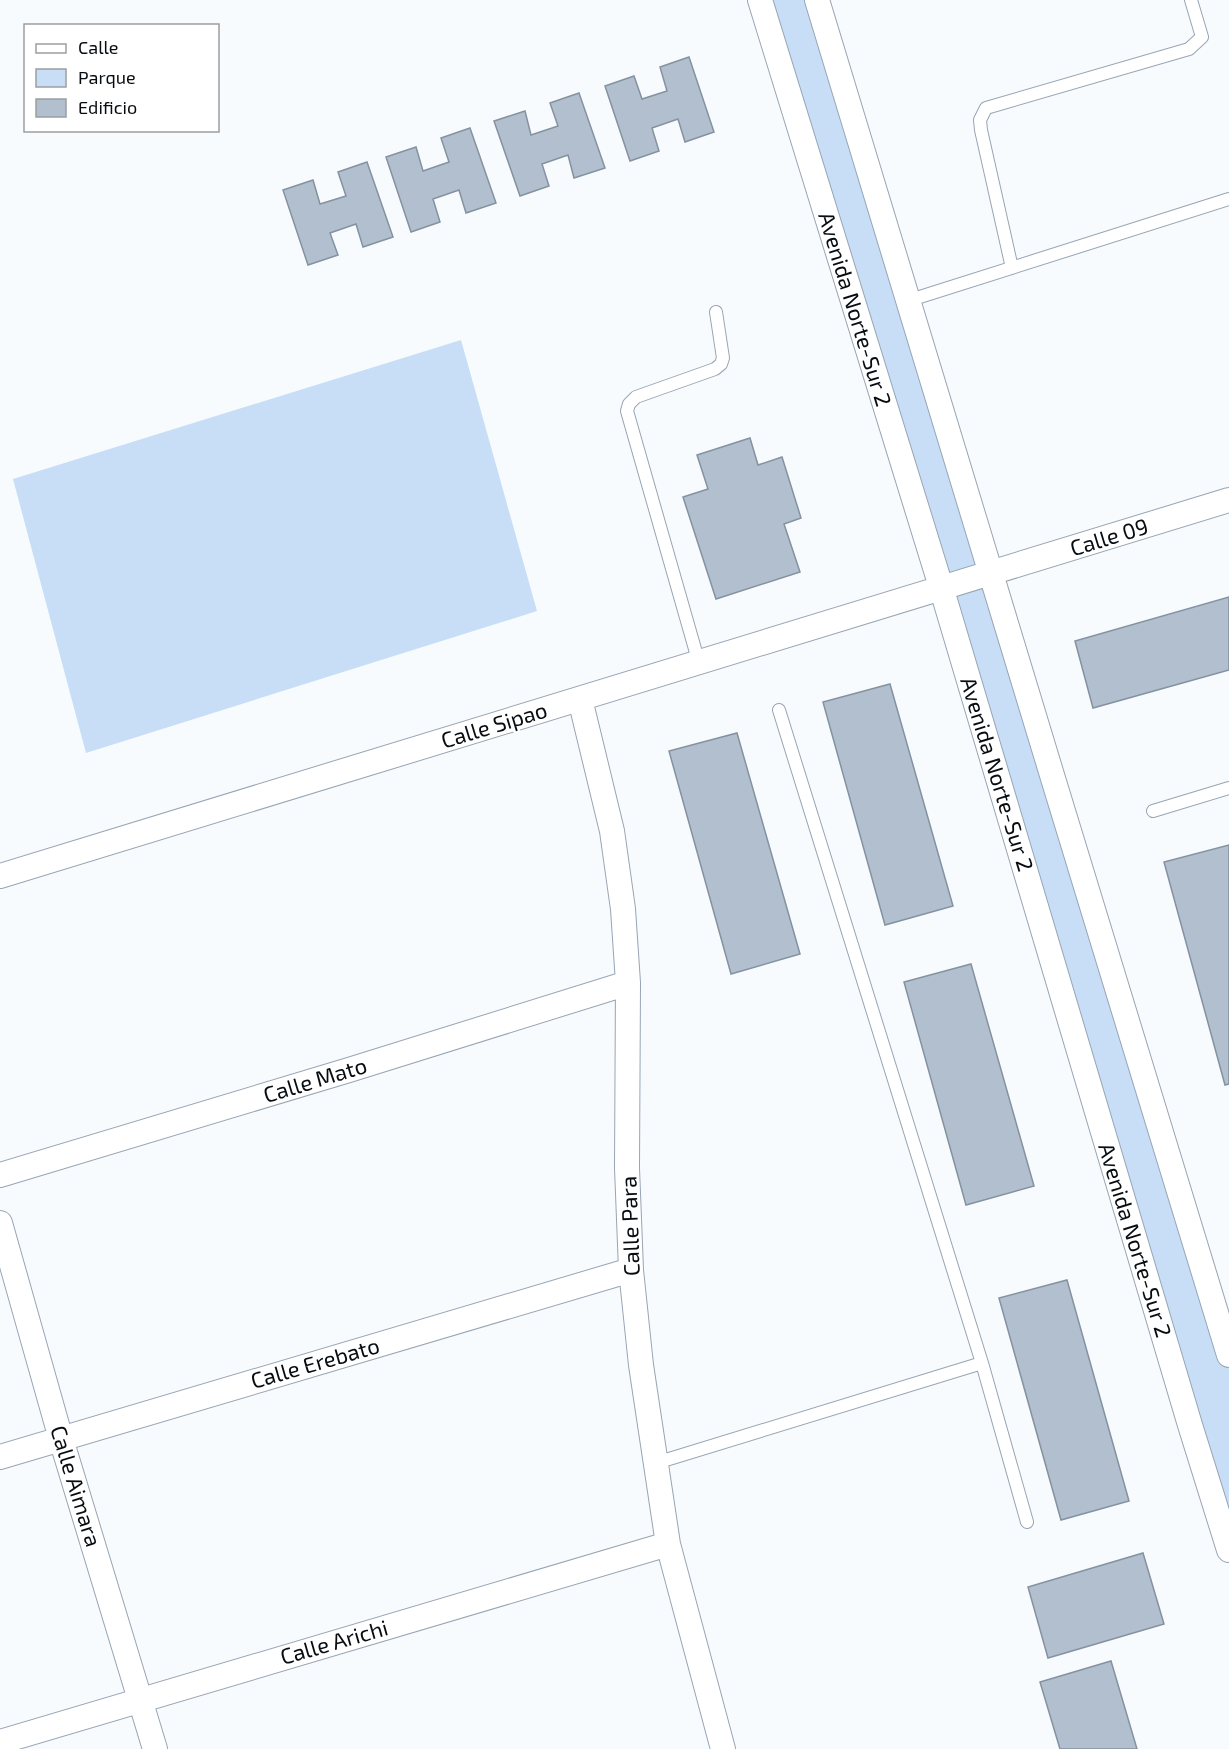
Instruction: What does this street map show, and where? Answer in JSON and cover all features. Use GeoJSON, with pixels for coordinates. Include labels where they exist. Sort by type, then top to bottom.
{"type":"FeatureCollection","features":[{"type":"Feature","properties":{"kind":"street","name":"Avenida Norte-Sur 2"},"geometry":{"type":"LineString","coordinates":[[760,0],[942,590],[1186,1414],[1229,1550]]}},
{"type":"Feature","properties":{"kind":"street"},"geometry":{"type":"LineString","coordinates":[[817,0],[989,575],[1229,1355]]}},
{"type":"Feature","properties":{"kind":"street","name":"Calle 09"},"geometry":{"type":"LineString","coordinates":[[989,575],[1229,500]]}},
{"type":"Feature","properties":{"kind":"street","name":"Calle Sipao"},"geometry":{"type":"LineString","coordinates":[[0,876],[989,575]]}},
{"type":"Feature","properties":{"kind":"street","name":"Calle Para"},"geometry":{"type":"LineString","coordinates":[[580,699],[612,831],[623,909],[628,983],[627,1168],[631,1270],[641,1365],[668,1544],[723,1749]]}},
{"type":"Feature","properties":{"kind":"street","name":"Calle Mato"},"geometry":{"type":"LineString","coordinates":[[0,1175],[338,1074],[628,983]]}},
{"type":"Feature","properties":{"kind":"street","name":"Calle Aimara"},"geometry":{"type":"LineString","coordinates":[[0,1223],[61,1438],[155,1749]]}},
{"type":"Feature","properties":{"kind":"street","name":"Calle Erebato"},"geometry":{"type":"LineString","coordinates":[[0,1457],[631,1270]]}},
{"type":"Feature","properties":{"kind":"street","name":"Calle Arichi"},"geometry":{"type":"LineString","coordinates":[[0,1742],[668,1544]]}},
{"type":"Feature","properties":{"kind":"lane"},"geometry":{"type":"LineString","coordinates":[[1012,268],[981,130],[980,120],[986,108],[1189,49],[1202,38],[1191,0]]}},
{"type":"Feature","properties":{"kind":"lane"},"geometry":{"type":"LineString","coordinates":[[907,301],[1229,200]]}},
{"type":"Feature","properties":{"kind":"lane"},"geometry":{"type":"LineString","coordinates":[[699,663],[627,411],[629,404],[636,397],[716,369],[721,364],[723,358],[716,312]]}},
{"type":"Feature","properties":{"kind":"lane"},"geometry":{"type":"LineString","coordinates":[[779,710],[981,1363],[1027,1522]]}},
{"type":"Feature","properties":{"kind":"lane"},"geometry":{"type":"LineString","coordinates":[[1153,811],[1229,788]]}},
{"type":"Feature","properties":{"kind":"lane"},"geometry":{"type":"LineString","coordinates":[[656,1463],[981,1363]]}},
{"type":"Feature","properties":{"kind":"green space"},"geometry":{"type":"Polygon","coordinates":[[[760,0],[817,0],[1229,1355],[1229,1550],[760,0]]]}},
{"type":"Feature","properties":{"kind":"green space"},"geometry":{"type":"Polygon","coordinates":[[[461,340],[537,611],[86,753],[13,479],[461,340]]]}},
{"type":"Feature","properties":{"kind":"building"},"geometry":{"type":"Polygon","coordinates":[[[689,57],[714,132],[685,142],[678,119],[652,128],[659,151],[630,161],[605,86],[634,76],[642,99],[667,91],[660,67],[689,57]]]}},
{"type":"Feature","properties":{"kind":"building"},"geometry":{"type":"Polygon","coordinates":[[[579,93],[605,168],[574,178],[568,155],[542,164],[549,186],[520,196],[494,121],[525,111],[531,135],[558,126],[550,103],[579,93]]]}},
{"type":"Feature","properties":{"kind":"building"},"geometry":{"type":"Polygon","coordinates":[[[470,128],[496,203],[466,213],[459,190],[433,199],[440,222],[411,232],[386,157],[416,147],[423,171],[449,162],[441,138],[470,128]]]}},
{"type":"Feature","properties":{"kind":"building"},"geometry":{"type":"Polygon","coordinates":[[[367,162],[393,237],[363,247],[356,224],[330,233],[338,255],[308,265],[283,190],[313,180],[320,204],[346,196],[338,172],[367,162]]]}},
{"type":"Feature","properties":{"kind":"building"},"geometry":{"type":"Polygon","coordinates":[[[750,438],[758,465],[782,457],[801,518],[784,524],[800,572],[716,599],[683,497],[708,489],[697,455],[750,438]]]}},
{"type":"Feature","properties":{"kind":"building"},"geometry":{"type":"Polygon","coordinates":[[[1229,597],[1229,670],[1093,708],[1075,641],[1229,597]]]}},
{"type":"Feature","properties":{"kind":"building"},"geometry":{"type":"Polygon","coordinates":[[[890,684],[953,906],[885,925],[823,702],[890,684]]]}},
{"type":"Feature","properties":{"kind":"building"},"geometry":{"type":"Polygon","coordinates":[[[737,733],[800,954],[731,974],[669,751],[737,733]]]}},
{"type":"Feature","properties":{"kind":"building"},"geometry":{"type":"Polygon","coordinates":[[[1229,845],[1229,1084],[1225,1085],[1164,862],[1229,845]]]}},
{"type":"Feature","properties":{"kind":"building"},"geometry":{"type":"Polygon","coordinates":[[[971,964],[1034,1186],[966,1205],[904,982],[971,964]]]}},
{"type":"Feature","properties":{"kind":"building"},"geometry":{"type":"Polygon","coordinates":[[[1067,1280],[1129,1501],[1061,1520],[999,1298],[1067,1280]]]}},
{"type":"Feature","properties":{"kind":"building"},"geometry":{"type":"Polygon","coordinates":[[[1143,1553],[1164,1624],[1048,1658],[1028,1587],[1143,1553]]]}},
{"type":"Feature","properties":{"kind":"building"},"geometry":{"type":"Polygon","coordinates":[[[1111,1661],[1137,1749],[1060,1749],[1040,1682],[1111,1661]]]}}]}
